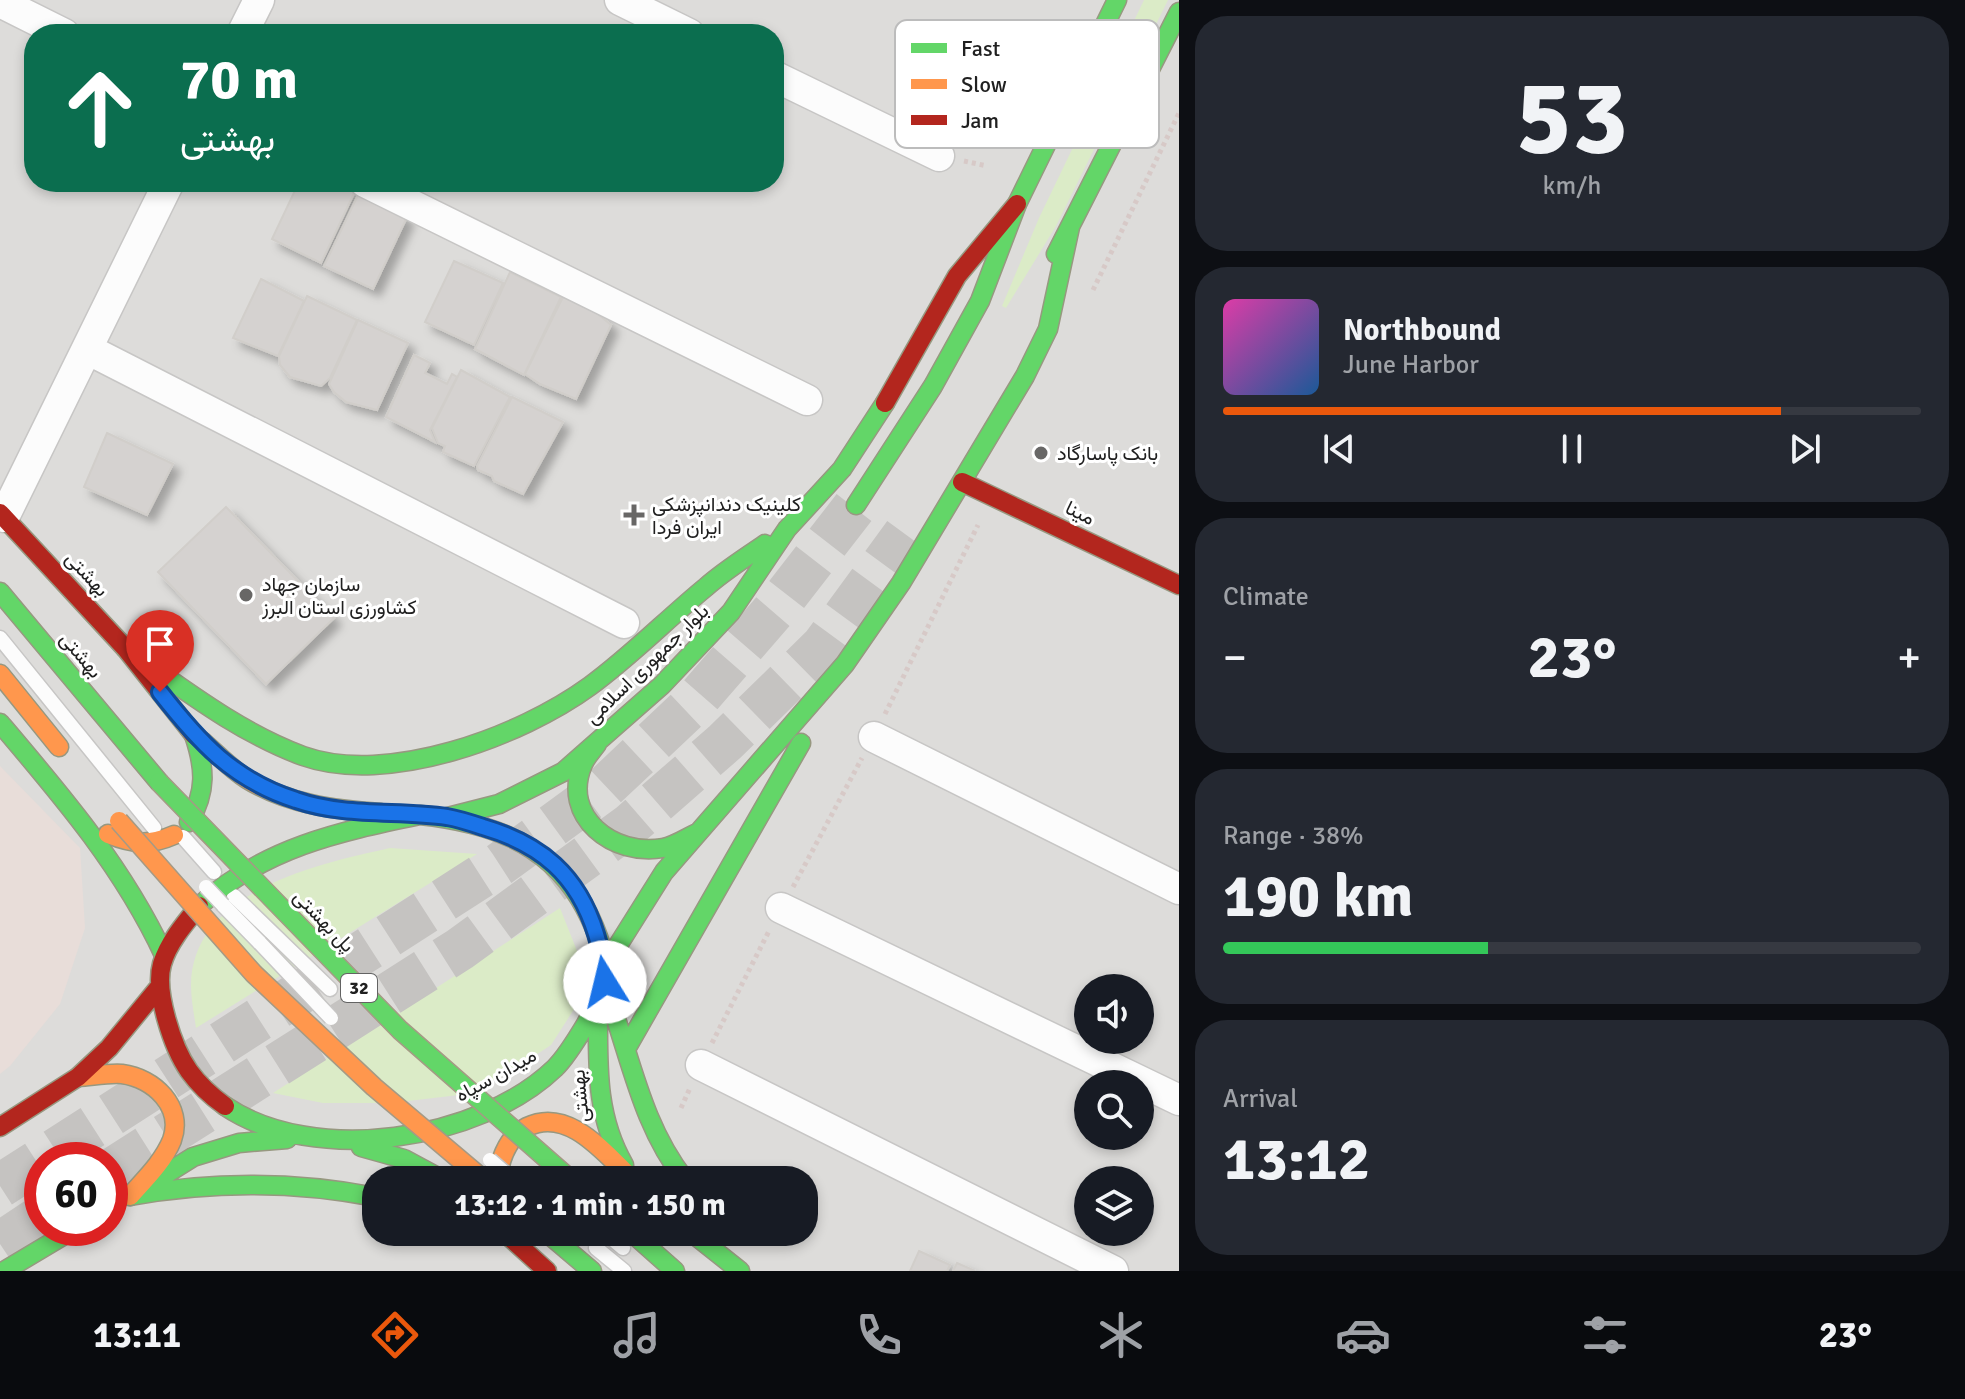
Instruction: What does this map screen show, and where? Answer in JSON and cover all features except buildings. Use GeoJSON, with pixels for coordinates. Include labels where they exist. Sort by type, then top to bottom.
{"type":"FeatureCollection","features":[{"type":"Feature","properties":{"kind":"main road","name":"بلوار جمهوری اسلامی"},"geometry":{"type":"LineString","coordinates":[[1107,20],[1117,0]]}},
{"type":"Feature","properties":{"kind":"main road"},"geometry":{"type":"LineString","coordinates":[[1159,51],[1179,12]]}},
{"type":"Feature","properties":{"kind":"main road","name":"بلوار جمهوری اسلامی"},"geometry":{"type":"LineString","coordinates":[[856,505],[933,386],[980,301],[1017,204],[1044,148]]}},
{"type":"Feature","properties":{"kind":"main road"},"geometry":{"type":"LineString","coordinates":[[1041,281],[1110,148]]}},
{"type":"Feature","properties":{"kind":"main road","name":"بلوار جمهوری اسلامی"},"geometry":{"type":"LineString","coordinates":[[448,817],[499,804],[563,772],[662,685],[731,612],[787,529],[842,469],[896,386],[957,276],[1017,204]]}},
{"type":"Feature","properties":{"kind":"main road"},"geometry":{"type":"LineString","coordinates":[[675,1166],[662,1149],[647,1117],[603,982],[664,872],[845,664],[901,583],[1025,376],[1048,329],[1070,227]]}},
{"type":"Feature","properties":{"kind":"main road","name":"مینا"},"geometry":{"type":"LineString","coordinates":[[962,482],[1179,585]]}},
{"type":"Feature","properties":{"kind":"main road","name":"بهشتى"},"geometry":{"type":"LineString","coordinates":[[2,515],[126,649],[194,735],[247,779],[296,801],[345,811],[420,815]]}},
{"type":"Feature","properties":{"kind":"main road"},"geometry":{"type":"LineString","coordinates":[[126,649],[204,703],[289,749],[334,764],[398,764],[471,744],[552,709],[589,687],[708,584],[787,529]]}},
{"type":"Feature","properties":{"kind":"main road","name":"بهشتی"},"geometry":{"type":"LineString","coordinates":[[0,592],[159,782]]}},
{"type":"Feature","properties":{"kind":"main road"},"geometry":{"type":"LineString","coordinates":[[626,1049],[845,664]]}},
{"type":"Feature","properties":{"kind":"main road"},"geometry":{"type":"LineString","coordinates":[[0,674],[68,758]]}},
{"type":"Feature","properties":{"kind":"main road"},"geometry":{"type":"LineString","coordinates":[[0,723],[123,874],[150,921],[164,955]]}},
{"type":"Feature","properties":{"kind":"main road"},"geometry":{"type":"LineString","coordinates":[[81,819],[138,846],[179,836],[199,806],[204,788],[204,769],[194,735]]}},
{"type":"Feature","properties":{"kind":"main road"},"geometry":{"type":"LineString","coordinates":[[598,742],[583,765],[578,784],[579,804],[590,824],[608,840],[647,848],[665,848],[697,833]]}},
{"type":"Feature","properties":{"kind":"main road","name":"پل بهشتی"},"geometry":{"type":"LineString","coordinates":[[159,782],[400,1030],[555,1166]]}},
{"type":"Feature","properties":{"kind":"main road","name":"میدان سپاه"},"geometry":{"type":"LineString","coordinates":[[420,815],[448,817],[500,832],[525,843],[554,862],[576,889],[589,911],[603,982],[583,1029],[553,1070],[521,1092],[474,1116],[431,1130],[395,1138],[331,1141],[262,1126],[234,1114],[201,1087],[182,1061],[172,1037],[160,986],[160,970],[164,955],[187,920],[228,880],[282,851],[352,829],[420,815]]}},
{"type":"Feature","properties":{"kind":"main road"},"geometry":{"type":"LineString","coordinates":[[115,816],[254,974],[374,1087],[467,1166]]}},
{"type":"Feature","properties":{"kind":"main road","name":"بهشتى"},"geometry":{"type":"LineString","coordinates":[[603,982],[601,1114],[611,1146],[625,1166]]}},
{"type":"Feature","properties":{"kind":"main road"},"geometry":{"type":"LineString","coordinates":[[0,1127],[78,1077],[109,1048],[160,986]]}},
{"type":"Feature","properties":{"kind":"main road"},"geometry":{"type":"LineString","coordinates":[[78,1077],[124,1074],[143,1079],[164,1096],[173,1109],[176,1122],[173,1140],[130,1196]]}},
{"type":"Feature","properties":{"kind":"main road"},"geometry":{"type":"LineString","coordinates":[[503,1166],[501,1158],[511,1136],[535,1121],[558,1122],[576,1129],[618,1166]]}},
{"type":"Feature","properties":{"kind":"main road"},"geometry":{"type":"LineString","coordinates":[[130,1196],[193,1157],[239,1143],[303,1137]]}},
{"type":"Feature","properties":{"kind":"main road"},"geometry":{"type":"LineString","coordinates":[[331,1141],[378,1150],[421,1166]]}},
{"type":"Feature","properties":{"kind":"main road"},"geometry":{"type":"LineString","coordinates":[[130,1196],[181,1186],[239,1182],[293,1184],[362,1195]]}},
{"type":"Feature","properties":{"kind":"main road"},"geometry":{"type":"LineString","coordinates":[[4,1271],[46,1246]]}},
{"type":"Feature","properties":{"kind":"main road"},"geometry":{"type":"LineString","coordinates":[[521,1246],[547,1271]]}},
{"type":"Feature","properties":{"kind":"main road"},"geometry":{"type":"LineString","coordinates":[[563,1246],[592,1271]]}},
{"type":"Feature","properties":{"kind":"main road"},"geometry":{"type":"LineString","coordinates":[[647,1246],[675,1271]]}},
{"type":"Feature","properties":{"kind":"main road"},"geometry":{"type":"LineString","coordinates":[[709,1246],[740,1271]]}},
{"type":"Feature","properties":{"kind":"street"},"geometry":{"type":"LineString","coordinates":[[247,24],[259,0]]}},
{"type":"Feature","properties":{"kind":"street"},"geometry":{"type":"LineString","coordinates":[[620,0],[669,24]]}},
{"type":"Feature","properties":{"kind":"street"},"geometry":{"type":"LineString","coordinates":[[0,2],[44,24]]}},
{"type":"Feature","properties":{"kind":"street"},"geometry":{"type":"LineString","coordinates":[[784,81],[895,135]]}},
{"type":"Feature","properties":{"kind":"street"},"geometry":{"type":"LineString","coordinates":[[922,148],[939,156]]}},
{"type":"Feature","properties":{"kind":"street"},"geometry":{"type":"LineString","coordinates":[[2,515],[164,192]]}},
{"type":"Feature","properties":{"kind":"street"},"geometry":{"type":"LineString","coordinates":[[385,192],[807,400]]}},
{"type":"Feature","properties":{"kind":"street"},"geometry":{"type":"LineString","coordinates":[[87,349],[624,623]]}},
{"type":"Feature","properties":{"kind":"street"},"geometry":{"type":"LineString","coordinates":[[874,737],[1179,889]]}},
{"type":"Feature","properties":{"kind":"street"},"geometry":{"type":"LineString","coordinates":[[781,908],[1179,1100]]}},
{"type":"Feature","properties":{"kind":"street"},"geometry":{"type":"LineString","coordinates":[[701,1065],[1113,1271]]}},
{"type":"Feature","properties":{"kind":"lane"},"geometry":{"type":"LineString","coordinates":[[0,609],[95,729]]}},
{"type":"Feature","properties":{"kind":"lane"},"geometry":{"type":"LineString","coordinates":[[0,638],[154,828],[179,836]]}},
{"type":"Feature","properties":{"kind":"lane"},"geometry":{"type":"LineString","coordinates":[[164,815],[214,872]]}},
{"type":"Feature","properties":{"kind":"lane"},"geometry":{"type":"LineString","coordinates":[[196,877],[339,1025]]}},
{"type":"Feature","properties":{"kind":"lane"},"geometry":{"type":"LineString","coordinates":[[234,896],[343,1001]]}},
{"type":"Feature","properties":{"kind":"lane"},"geometry":{"type":"LineString","coordinates":[[456,1106],[519,1161]]}},
{"type":"Feature","properties":{"kind":"lane"},"geometry":{"type":"LineString","coordinates":[[436,1113],[460,1135]]}},
{"type":"Feature","properties":{"kind":"lane"},"geometry":{"type":"LineString","coordinates":[[480,1152],[494,1166]]}},
{"type":"Feature","properties":{"kind":"lane"},"geometry":{"type":"LineString","coordinates":[[594,1246],[624,1271]]}},
{"type":"Feature","properties":{"kind":"lane"},"geometry":{"type":"LineString","coordinates":[[621,1246],[639,1261]]}},
{"type":"Feature","properties":{"kind":"path"},"geometry":{"type":"LineString","coordinates":[[662,1149],[781,908],[874,737]]}},
{"type":"Feature","properties":{"kind":"shaded area"},"geometry":{"type":"Polygon","coordinates":[[[0,0],[1179,0],[1179,1271],[0,1271],[0,0]]]}},
{"type":"Feature","properties":{"kind":"shaded area"},"geometry":{"type":"Polygon","coordinates":[[[0,766],[80,848],[85,928],[60,1004],[0,1074],[0,766]]]}},
{"type":"Feature","properties":{"kind":"green space"},"geometry":{"type":"Polygon","coordinates":[[[1144,0],[1168,0],[1158,20],[1134,20],[1144,0]]]}},
{"type":"Feature","properties":{"kind":"green space"},"geometry":{"type":"Polygon","coordinates":[[[1073,148],[1095,148],[1056,226],[1006,308],[1002,306],[1073,148]]]}},
{"type":"Feature","properties":{"kind":"green space"},"geometry":{"type":"Polygon","coordinates":[[[390,848],[477,854],[196,1028],[191,985],[197,953],[212,926],[235,905],[264,887],[329,863],[390,848]]]}},
{"type":"Feature","properties":{"kind":"green space"},"geometry":{"type":"Polygon","coordinates":[[[560,908],[581,961],[578,1003],[551,1045],[507,1074],[459,1095],[391,1103],[323,1103],[273,1093],[560,908]]]}},
{"type":"Feature","properties":{"kind":"tunnel"},"geometry":{"type":"LineString","coordinates":[[0,1186],[500,864],[604,788],[691,706],[777,607],[856,505]]}},
{"type":"Feature","properties":{"kind":"tunnel"},"geometry":{"type":"LineString","coordinates":[[128,1160],[460,949],[630,825],[725,742],[823,646],[905,534]]}},
{"type":"Feature","properties":{"kind":"tunnel"},"geometry":{"type":"LineString","coordinates":[[0,1244],[24,1228]]}},
{"type":"Feature","properties":{"kind":"traffic: fast"},"geometry":{"type":"LineString","coordinates":[[1107,20],[1117,0]]}},
{"type":"Feature","properties":{"kind":"traffic: fast"},"geometry":{"type":"LineString","coordinates":[[1159,51],[1179,12]]}},
{"type":"Feature","properties":{"kind":"traffic: fast"},"geometry":{"type":"LineString","coordinates":[[856,505],[933,386],[980,301],[1017,204],[1044,148]]}},
{"type":"Feature","properties":{"kind":"traffic: fast"},"geometry":{"type":"LineString","coordinates":[[1056,254],[1110,148]]}},
{"type":"Feature","properties":{"kind":"traffic: fast"},"geometry":{"type":"LineString","coordinates":[[605,966],[664,872],[845,664],[901,583],[1025,376],[1048,329],[1070,227]]}},
{"type":"Feature","properties":{"kind":"traffic: fast"},"geometry":{"type":"LineString","coordinates":[[448,817],[499,804],[563,772],[662,685],[731,612],[787,529],[842,469],[885,403]]}},
{"type":"Feature","properties":{"kind":"traffic: fast"},"geometry":{"type":"LineString","coordinates":[[126,649],[233,722],[303,756],[337,764],[373,765],[412,760],[491,738],[561,705],[605,674],[713,581],[765,544]]}},
{"type":"Feature","properties":{"kind":"traffic: fast"},"geometry":{"type":"LineString","coordinates":[[0,592],[159,782]]}},
{"type":"Feature","properties":{"kind":"traffic: fast"},"geometry":{"type":"LineString","coordinates":[[0,723],[90,833],[130,892],[164,955]]}},
{"type":"Feature","properties":{"kind":"traffic: fast"},"geometry":{"type":"LineString","coordinates":[[189,822],[199,800],[202,779],[194,735]]}},
{"type":"Feature","properties":{"kind":"traffic: fast"},"geometry":{"type":"LineString","coordinates":[[626,1049],[801,743]]}},
{"type":"Feature","properties":{"kind":"traffic: fast"},"geometry":{"type":"LineString","coordinates":[[597,744],[584,761],[578,783],[579,801],[585,816],[596,829],[627,846],[645,849],[667,847],[697,833]]}},
{"type":"Feature","properties":{"kind":"traffic: fast"},"geometry":{"type":"LineString","coordinates":[[159,782],[400,1030],[555,1166]]}},
{"type":"Feature","properties":{"kind":"traffic: fast"},"geometry":{"type":"LineString","coordinates":[[225,1106],[262,1125],[303,1136],[348,1140],[395,1137],[441,1128],[484,1113],[523,1093],[555,1068],[572,1047],[594,1008],[605,979],[602,948],[580,899],[549,862],[531,848],[490,829],[420,815]]}},
{"type":"Feature","properties":{"kind":"traffic: fast"},"geometry":{"type":"LineString","coordinates":[[199,906],[224,886],[276,856],[331,836],[420,815]]}},
{"type":"Feature","properties":{"kind":"traffic: fast"},"geometry":{"type":"LineString","coordinates":[[598,1007],[603,1108],[624,1165]]}},
{"type":"Feature","properties":{"kind":"traffic: fast"},"geometry":{"type":"LineString","coordinates":[[617,1022],[652,1124],[675,1166]]}},
{"type":"Feature","properties":{"kind":"traffic: fast"},"geometry":{"type":"LineString","coordinates":[[153,1182],[193,1157],[239,1143],[287,1139]]}},
{"type":"Feature","properties":{"kind":"traffic: fast"},"geometry":{"type":"LineString","coordinates":[[361,1147],[404,1159],[417,1166]]}},
{"type":"Feature","properties":{"kind":"traffic: fast"},"geometry":{"type":"LineString","coordinates":[[130,1196],[192,1188],[253,1185],[314,1188],[362,1195]]}},
{"type":"Feature","properties":{"kind":"traffic: fast"},"geometry":{"type":"LineString","coordinates":[[4,1271],[46,1246]]}},
{"type":"Feature","properties":{"kind":"traffic: fast"},"geometry":{"type":"LineString","coordinates":[[563,1246],[592,1271]]}},
{"type":"Feature","properties":{"kind":"traffic: fast"},"geometry":{"type":"LineString","coordinates":[[647,1246],[675,1271]]}},
{"type":"Feature","properties":{"kind":"traffic: fast"},"geometry":{"type":"LineString","coordinates":[[709,1246],[740,1271]]}},
{"type":"Feature","properties":{"kind":"traffic: slow"},"geometry":{"type":"LineString","coordinates":[[0,674],[59,747]]}},
{"type":"Feature","properties":{"kind":"traffic: slow"},"geometry":{"type":"LineString","coordinates":[[203,742],[241,775],[262,788],[329,808],[381,813]]}},
{"type":"Feature","properties":{"kind":"traffic: slow"},"geometry":{"type":"LineString","coordinates":[[119,821],[254,974],[374,1087],[467,1166]]}},
{"type":"Feature","properties":{"kind":"traffic: slow"},"geometry":{"type":"LineString","coordinates":[[108,834],[141,842],[174,835]]}},
{"type":"Feature","properties":{"kind":"traffic: slow"},"geometry":{"type":"LineString","coordinates":[[78,1077],[117,1074],[134,1077],[155,1088],[170,1106],[175,1128],[172,1140],[159,1163],[130,1196]]}},
{"type":"Feature","properties":{"kind":"traffic: slow"},"geometry":{"type":"LineString","coordinates":[[501,1166],[514,1137],[527,1127],[543,1122],[557,1123],[586,1136],[619,1166]]}},
{"type":"Feature","properties":{"kind":"traffic: jam"},"geometry":{"type":"LineString","coordinates":[[885,403],[957,276],[1017,204]]}},
{"type":"Feature","properties":{"kind":"traffic: jam"},"geometry":{"type":"LineString","coordinates":[[962,482],[1179,585]]}},
{"type":"Feature","properties":{"kind":"traffic: jam"},"geometry":{"type":"LineString","coordinates":[[0,513],[126,649],[194,735],[203,742]]}},
{"type":"Feature","properties":{"kind":"traffic: jam"},"geometry":{"type":"LineString","coordinates":[[199,906],[168,948],[162,964],[161,989],[166,1019],[183,1061],[201,1086],[225,1106]]}},
{"type":"Feature","properties":{"kind":"traffic: jam"},"geometry":{"type":"LineString","coordinates":[[0,1127],[78,1077],[109,1048],[160,986]]}},
{"type":"Feature","properties":{"kind":"traffic: jam"},"geometry":{"type":"LineString","coordinates":[[519,1246],[547,1271]]}},
{"type":"Feature","properties":{"kind":"place","name":"بانک پاسارگاد"},"geometry":{"type":"Point","coordinates":[1041,453]}},
{"type":"Feature","properties":{"kind":"place","name":"کلینیک دندانپزشکی ایران فردا"},"geometry":{"type":"Point","coordinates":[634,515]}},
{"type":"Feature","properties":{"kind":"place","name":"سازمان جهاد کشاورزی استان البرز"},"geometry":{"type":"Point","coordinates":[246,595]}},
{"type":"Feature","properties":{"kind":"route"},"geometry":{"type":"LineString","coordinates":[[160,692],[201,742],[247,779],[296,801],[345,811],[448,817],[500,832],[525,843],[554,862],[589,911],[605,966],[605,982]]}}]}
